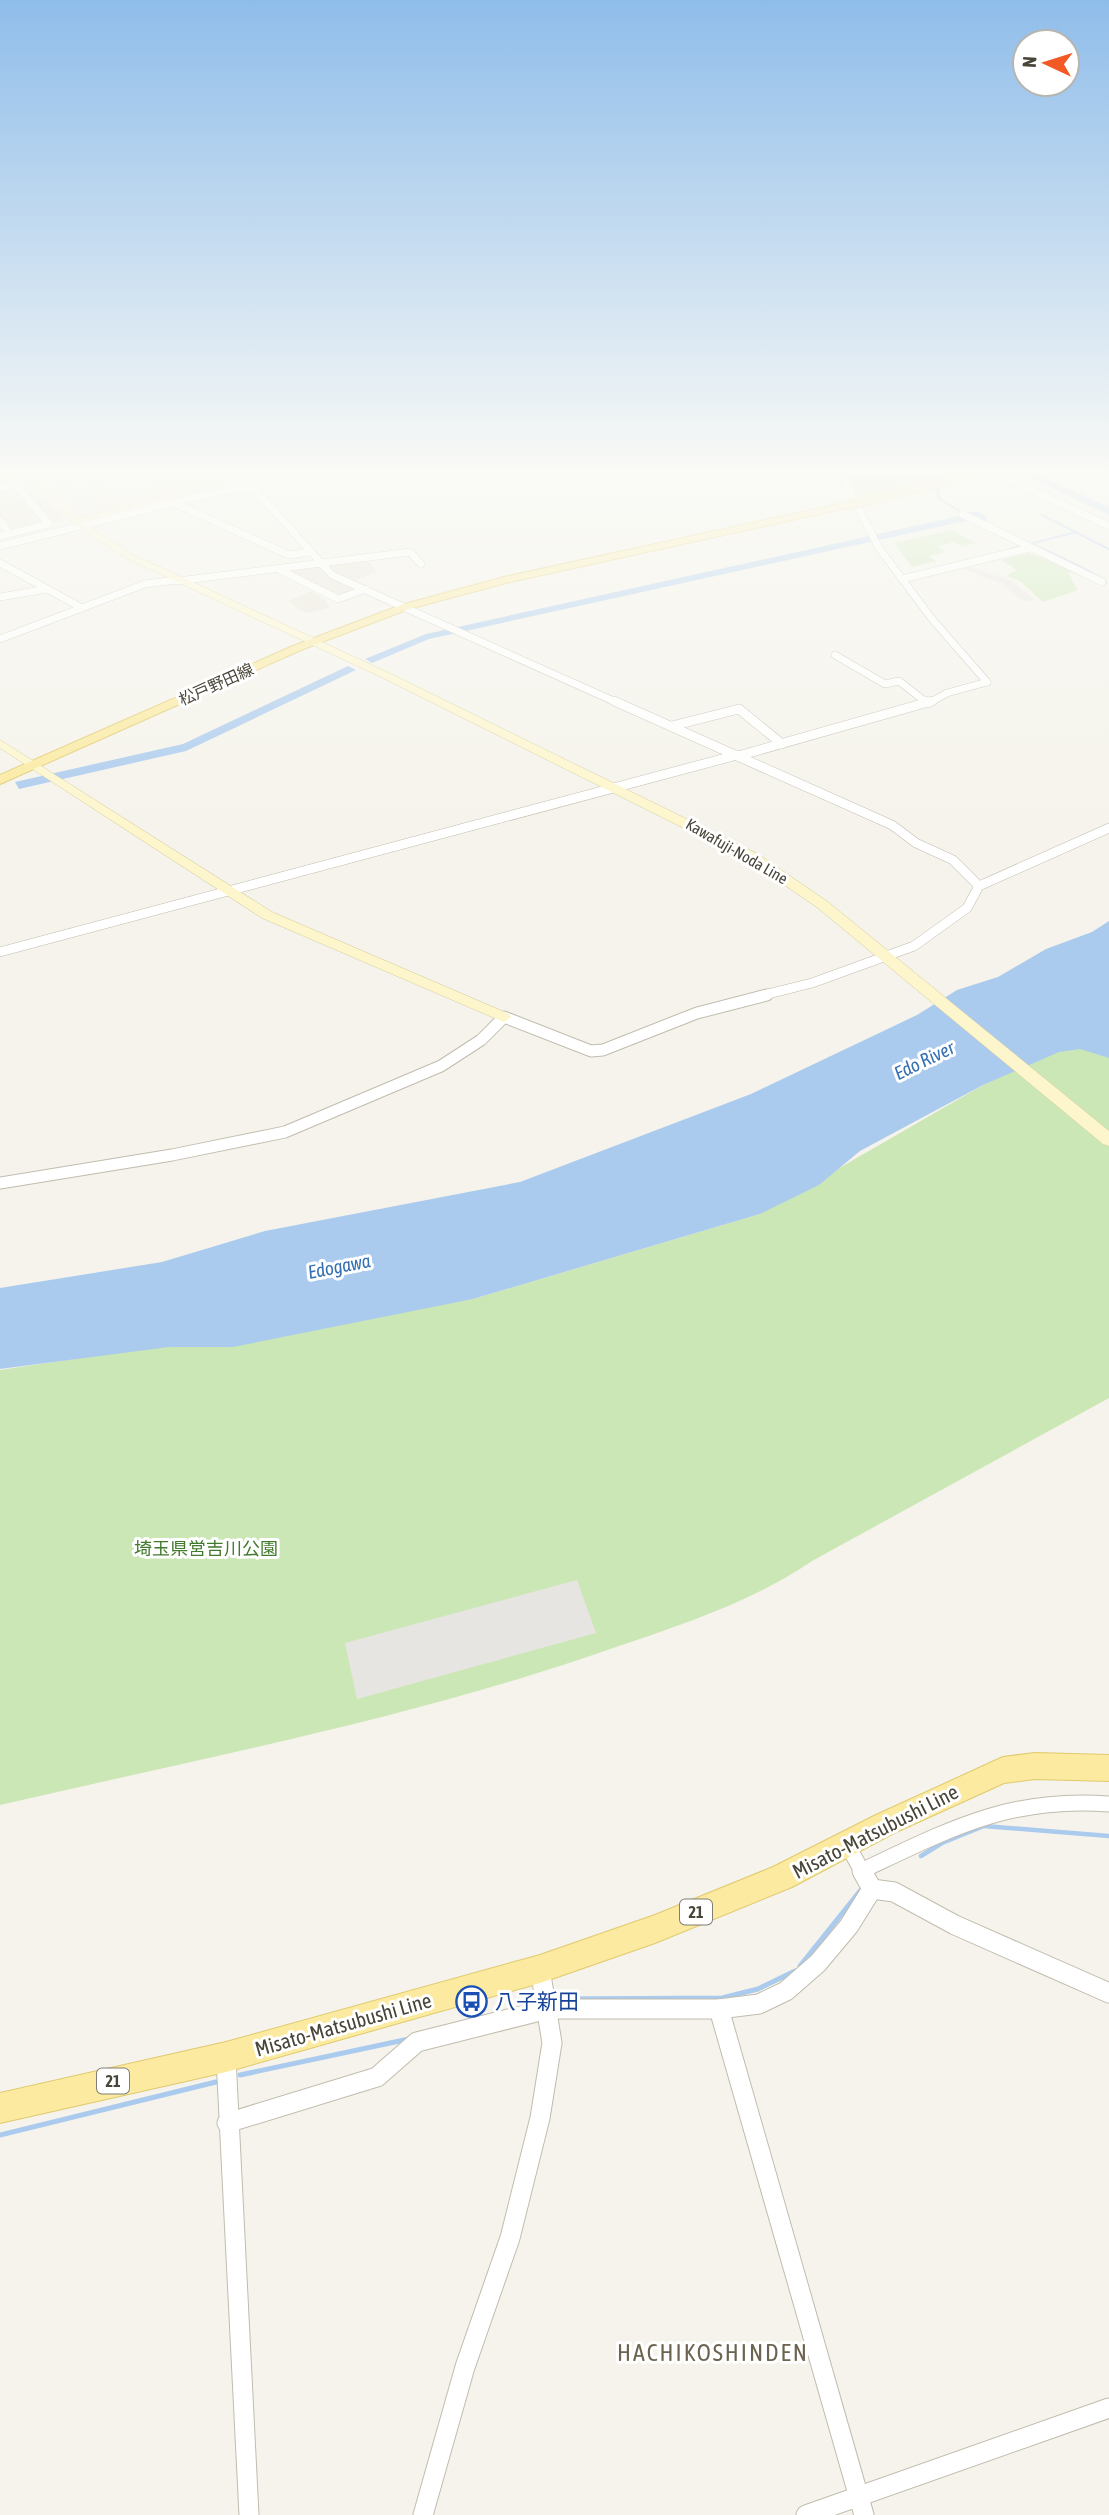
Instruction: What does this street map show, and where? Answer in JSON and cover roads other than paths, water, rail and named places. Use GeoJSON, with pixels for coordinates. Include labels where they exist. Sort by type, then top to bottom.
{"type":"FeatureCollection","features":[{"type":"Feature","properties":{"kind":"main road","name":"松戸野田線"},"geometry":{"type":"LineString","coordinates":[[0,780],[314,641],[405,607],[459,592]]}},
{"type":"Feature","properties":{"kind":"main road","name":"Misato-Matsubushi Line"},"geometry":{"type":"LineString","coordinates":[[0,2108],[226,2057],[540,1969],[654,1929],[769,1882],[960,1788],[1003,1770],[1035,1766],[1109,1768]]}},
{"type":"Feature","properties":{"kind":"street"},"geometry":{"type":"LineString","coordinates":[[0,597],[27,592]]}},
{"type":"Feature","properties":{"kind":"street"},"geometry":{"type":"LineString","coordinates":[[53,592],[82,608]]}},
{"type":"Feature","properties":{"kind":"street"},"geometry":{"type":"LineString","coordinates":[[0,639],[123,592]]}},
{"type":"Feature","properties":{"kind":"street","name":"Kawafuji-Noda Line"},"geometry":{"type":"LineString","coordinates":[[203,592],[314,641],[737,848],[807,893],[1109,1140]]}},
{"type":"Feature","properties":{"kind":"street"},"geometry":{"type":"LineString","coordinates":[[325,592],[338,599],[357,592]]}},
{"type":"Feature","properties":{"kind":"street"},"geometry":{"type":"LineString","coordinates":[[373,592],[902,830],[916,843],[953,860],[979,887]]}},
{"type":"Feature","properties":{"kind":"street"},"geometry":{"type":"LineString","coordinates":[[0,952],[782,744],[928,703],[956,689],[987,682],[912,592]]}},
{"type":"Feature","properties":{"kind":"street"},"geometry":{"type":"LineString","coordinates":[[835,655],[885,684],[899,681],[928,703]]}},
{"type":"Feature","properties":{"kind":"street"},"geometry":{"type":"LineString","coordinates":[[672,726],[739,709],[782,744]]}},
{"type":"Feature","properties":{"kind":"street"},"geometry":{"type":"LineString","coordinates":[[0,743],[229,891],[287,925],[504,1017],[596,1051],[697,1013],[812,983],[888,959],[914,946],[962,912],[979,887],[1109,828]]}},
{"type":"Feature","properties":{"kind":"street"},"geometry":{"type":"LineString","coordinates":[[0,1183],[210,1148],[285,1132],[441,1066],[481,1040],[504,1017]]}},
{"type":"Feature","properties":{"kind":"street"},"geometry":{"type":"LineString","coordinates":[[862,1871],[970,1821],[1012,1806],[1051,1802],[1109,1804]]}},
{"type":"Feature","properties":{"kind":"street"},"geometry":{"type":"LineString","coordinates":[[846,1844],[872,1889]]}},
{"type":"Feature","properties":{"kind":"street"},"geometry":{"type":"LineString","coordinates":[[872,1889],[894,1892],[955,1925],[1109,1993]]}},
{"type":"Feature","properties":{"kind":"street"},"geometry":{"type":"LineString","coordinates":[[228,2123],[377,2077],[417,2042],[548,2009],[719,2009],[759,2004],[786,1991],[818,1963],[849,1926],[872,1889]]}},
{"type":"Feature","properties":{"kind":"street"},"geometry":{"type":"LineString","coordinates":[[424,2515],[465,2367],[517,2211],[540,2118],[550,2055],[548,2009],[540,1969]]}},
{"type":"Feature","properties":{"kind":"street"},"geometry":{"type":"LineString","coordinates":[[719,2009],[861,2506]]}},
{"type":"Feature","properties":{"kind":"street"},"geometry":{"type":"LineString","coordinates":[[226,2057],[249,2515]]}},
{"type":"Feature","properties":{"kind":"street"},"geometry":{"type":"LineString","coordinates":[[806,2515],[861,2506],[1109,2408]]}},
{"type":"Feature","properties":{"kind":"water"},"geometry":{"type":"Polygon","coordinates":[[[614,592],[641,592],[429,639],[372,663],[365,659],[426,634],[614,592]]]}},
{"type":"Feature","properties":{"kind":"water"},"geometry":{"type":"Polygon","coordinates":[[[348,666],[356,670],[186,751],[19,789],[15,782],[183,744],[348,666]]]}},
{"type":"Feature","properties":{"kind":"water"},"geometry":{"type":"Polygon","coordinates":[[[1109,921],[1109,1058],[1080,1049],[1059,1052],[983,1085],[860,1151],[819,1185],[760,1214],[473,1299],[233,1347],[169,1347],[0,1369],[0,1288],[162,1262],[265,1231],[520,1182],[751,1094],[917,1015],[957,990],[998,977],[1046,949],[1092,932],[1109,921]]]}},
{"type":"Feature","properties":{"kind":"waterway"},"geometry":{"type":"LineString","coordinates":[[921,1856],[942,1843],[984,1826],[1109,1836]]}},
{"type":"Feature","properties":{"kind":"waterway"},"geometry":{"type":"LineString","coordinates":[[800,1966],[860,1891]]}},
{"type":"Feature","properties":{"kind":"waterway"},"geometry":{"type":"LineString","coordinates":[[553,1999],[722,1998],[758,1989],[795,1971]]}},
{"type":"Feature","properties":{"kind":"waterway"},"geometry":{"type":"LineString","coordinates":[[240,2075],[409,2039]]}},
{"type":"Feature","properties":{"kind":"waterway"},"geometry":{"type":"LineString","coordinates":[[0,2135],[216,2082]]}},
{"type":"Feature","properties":{"kind":"place","name":"八子新田"},"geometry":{"type":"Point","coordinates":[472,2001]}},
{"type":"Feature","properties":{"kind":"district","name":"HACHIKOSHINDEN"},"geometry":{"type":"Point","coordinates":[713,2352]}},
{"type":"Feature","properties":{"kind":"water label","name":"Edo River"},"geometry":{"type":"Point","coordinates":[924,1060]}},
{"type":"Feature","properties":{"kind":"water label","name":"Edogawa"},"geometry":{"type":"Point","coordinates":[339,1266]}},
{"type":"Feature","properties":{"kind":"park label","name":"埼玉県営吉川公園"},"geometry":{"type":"Point","coordinates":[206,1548]}}]}
